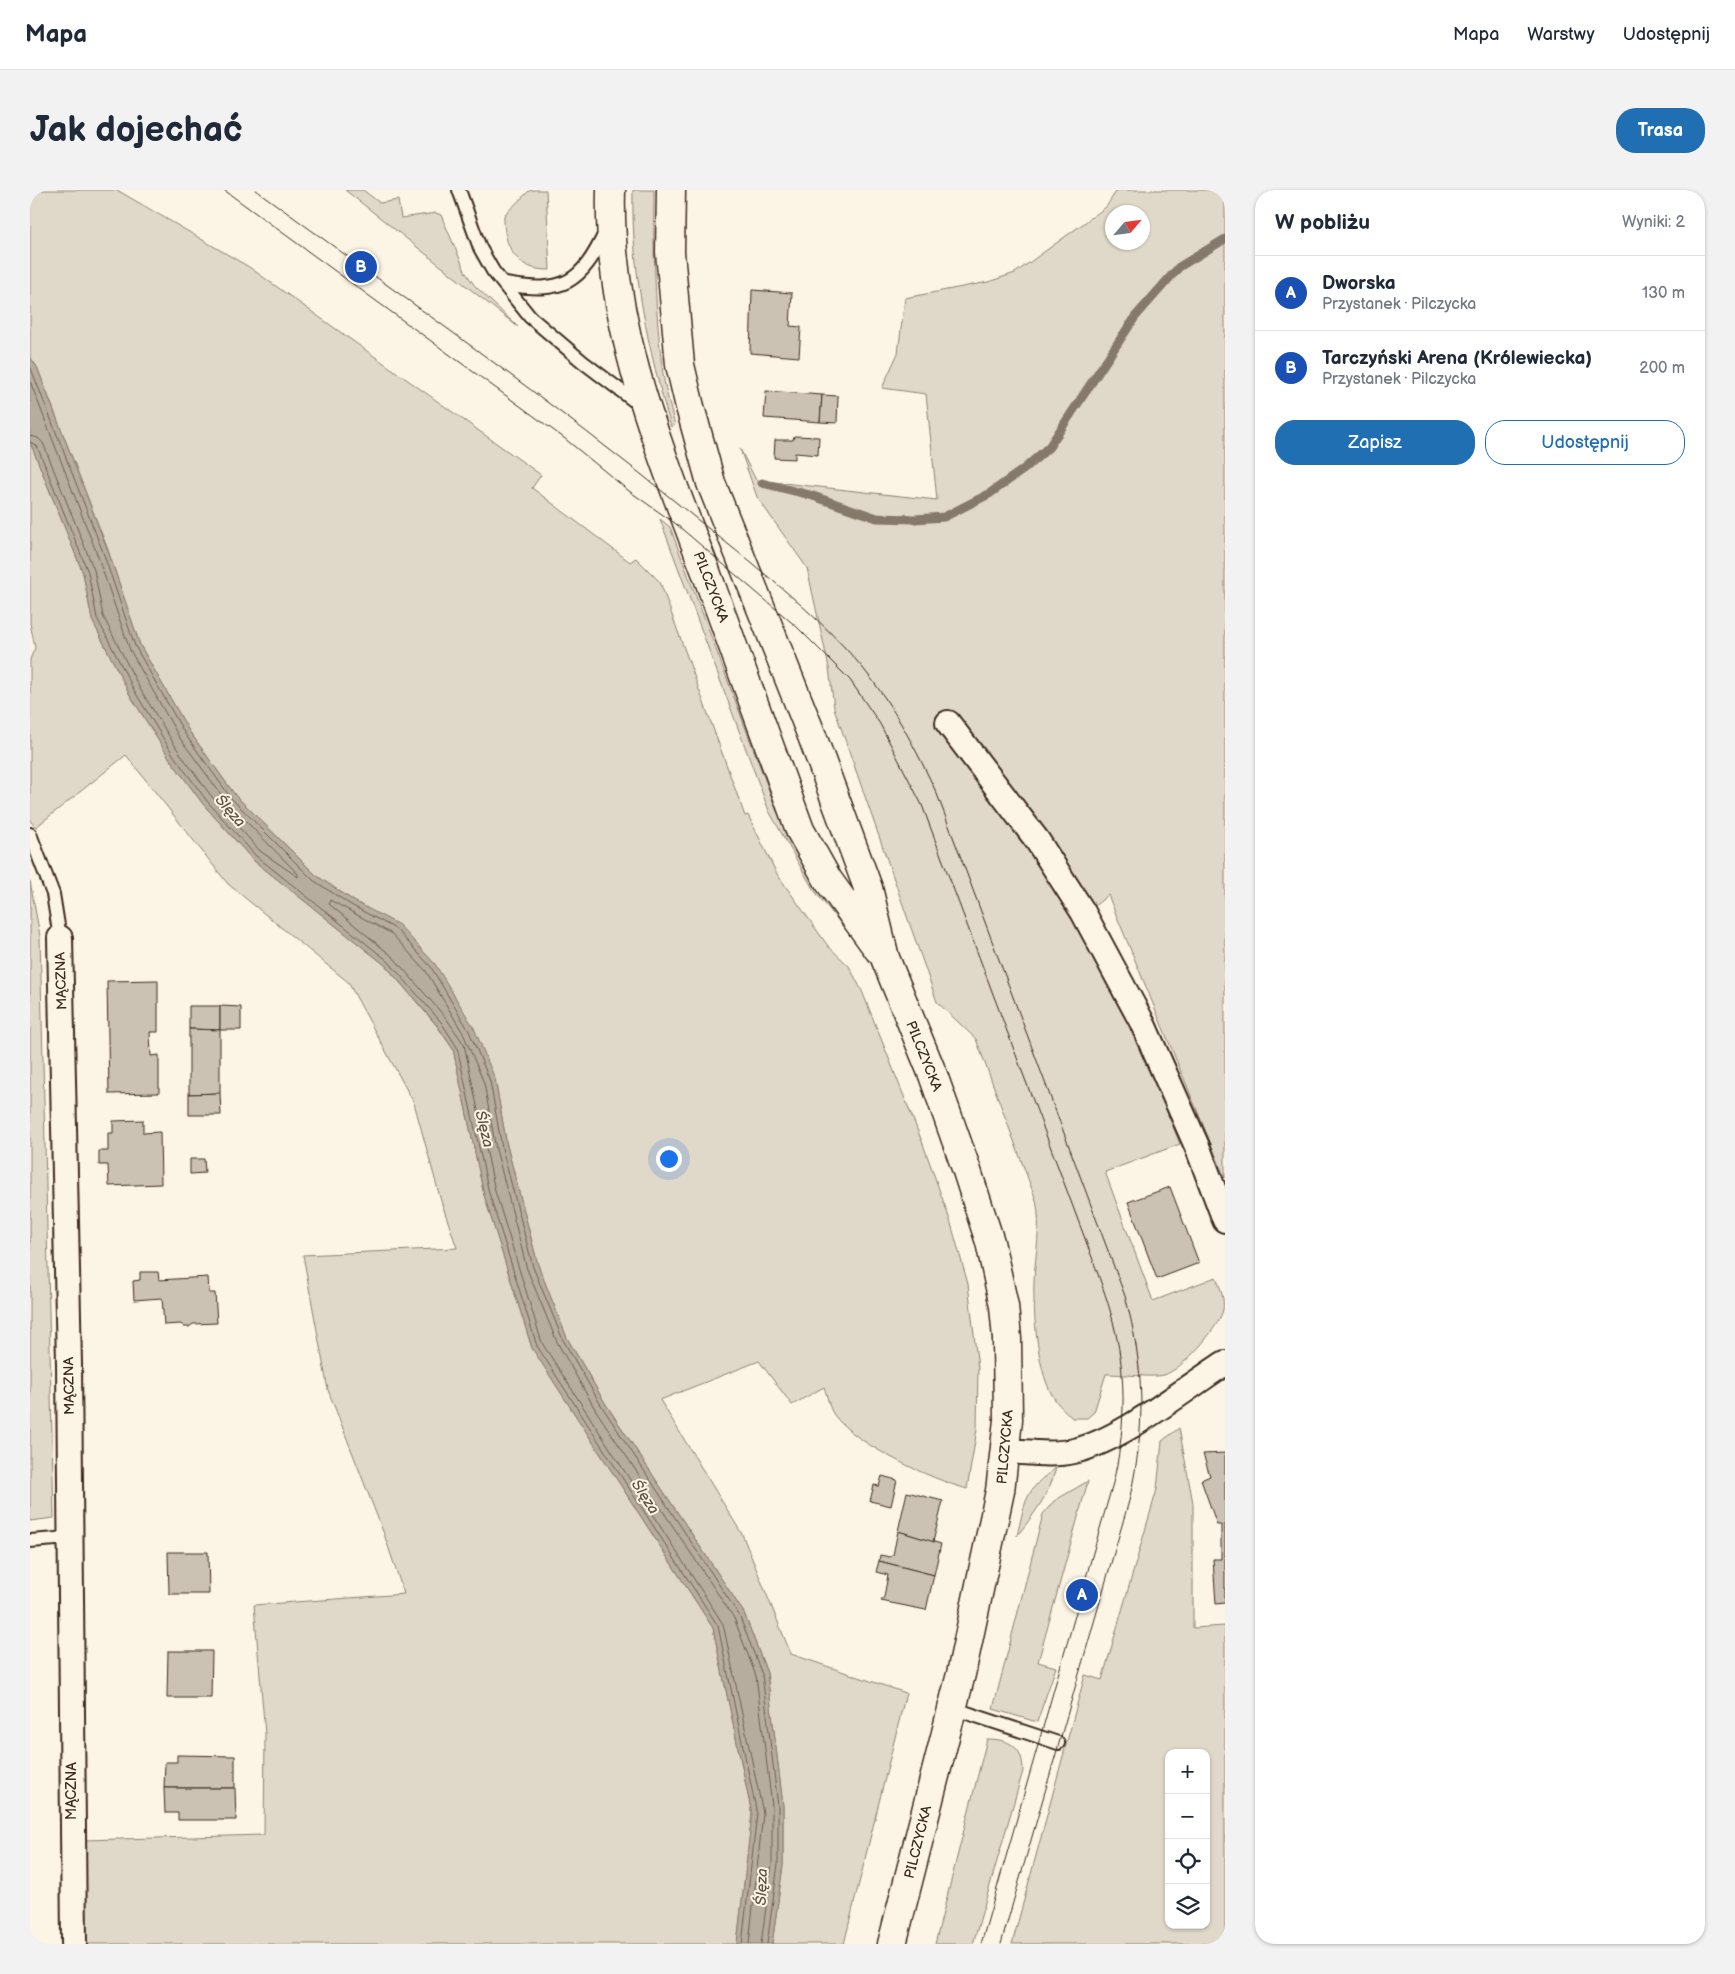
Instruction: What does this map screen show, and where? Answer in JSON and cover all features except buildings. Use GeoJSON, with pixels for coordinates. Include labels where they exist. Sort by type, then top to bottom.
{"type":"FeatureCollection","features":[{"type":"Feature","properties":{"kind":"street","name":"PILCZYCKA"},"geometry":{"type":"LineString","coordinates":[[611,190],[611,222],[624,324],[645,408],[800,830],[828,880],[885,958]]}},
{"type":"Feature","properties":{"kind":"street","name":"PILCZYCKA"},"geometry":{"type":"LineString","coordinates":[[671,190],[670,252],[680,365],[711,483],[812,736],[868,888],[885,958],[933,1075],[966,1168],[994,1258],[1004,1306],[1009,1389],[1006,1451],[990,1546],[952,1708],[892,1944]]}},
{"type":"Feature","properties":{"kind":"street"},"geometry":{"type":"LineString","coordinates":[[948,723],[1037,840],[1087,921],[1128,995],[1168,1080],[1199,1151],[1225,1220]]}},
{"type":"Feature","properties":{"kind":"street","name":"MĄCZNA"},"geometry":{"type":"LineString","coordinates":[[60,938],[69,1334],[74,1944]]}},
{"type":"Feature","properties":{"kind":"street"},"geometry":{"type":"LineString","coordinates":[[1006,1451],[1057,1452],[1086,1447],[1122,1430],[1225,1362]]}},
{"type":"Feature","properties":{"kind":"lane"},"geometry":{"type":"LineString","coordinates":[[459,190],[480,248],[493,271],[530,317],[583,362],[645,408]]}},
{"type":"Feature","properties":{"kind":"lane"},"geometry":{"type":"LineString","coordinates":[[504,284],[535,289],[573,279],[582,272],[595,255],[611,222]]}},
{"type":"Feature","properties":{"kind":"lane","name":"MĄCZNA"},"geometry":{"type":"LineString","coordinates":[[30,834],[53,894],[60,938]]}},
{"type":"Feature","properties":{"kind":"lane"},"geometry":{"type":"LineString","coordinates":[[30,1542],[70,1538]]}},
{"type":"Feature","properties":{"kind":"lane"},"geometry":{"type":"LineString","coordinates":[[952,1708],[1058,1743]]}},
{"type":"Feature","properties":{"kind":"shaded area"},"geometry":{"type":"Polygon","coordinates":[[[30,190],[117,190],[249,267],[541,475],[532,488],[630,562],[636,558],[660,582],[745,816],[748,815],[777,874],[828,946],[849,966],[862,991],[923,1144],[950,1220],[968,1284],[978,1368],[977,1429],[967,1489],[895,1460],[859,1438],[834,1415],[824,1387],[792,1405],[759,1361],[660,1400],[742,1534],[791,1654],[906,1693],[844,1944],[772,1944],[783,1865],[783,1806],[767,1673],[744,1613],[605,1403],[567,1338],[538,1265],[507,1146],[495,1079],[354,901],[317,876],[235,795],[189,731],[140,645],[108,550],[37,367],[30,357],[30,190]]]}},
{"type":"Feature","properties":{"kind":"shaded area"},"geometry":{"type":"Polygon","coordinates":[[[345,190],[363,190],[380,203],[398,200],[401,218],[436,213],[441,215],[466,273],[475,286],[518,327],[345,190]]]}},
{"type":"Feature","properties":{"kind":"shaded area"},"geometry":{"type":"Polygon","coordinates":[[[530,190],[546,190],[550,270],[528,266],[520,261],[509,246],[506,237],[504,215],[530,190]]]}},
{"type":"Feature","properties":{"kind":"shaded area"},"geometry":{"type":"Polygon","coordinates":[[[633,190],[654,190],[656,300],[664,381],[675,425],[671,427],[648,339],[638,280],[633,220],[633,190]]]}},
{"type":"Feature","properties":{"kind":"shaded area"},"geometry":{"type":"Polygon","coordinates":[[[1117,190],[1225,190],[1225,1178],[1108,895],[1091,909],[1030,813],[958,717],[1032,843],[1133,1025],[1180,1144],[1105,1172],[1153,1301],[1216,1277],[1222,1293],[1223,1310],[1220,1318],[1190,1357],[1164,1375],[1106,1374],[1094,1412],[1087,1418],[1072,1418],[1058,1403],[1044,1376],[1040,1360],[1034,1294],[1038,1231],[1036,1200],[976,1039],[937,1002],[834,708],[829,668],[807,568],[757,497],[740,449],[756,480],[937,500],[926,394],[882,388],[898,353],[905,298],[988,282],[1015,273],[1105,208],[1105,250],[1150,250],[1150,205],[1107,205],[1117,190]]]}},
{"type":"Feature","properties":{"kind":"shaded area"},"geometry":{"type":"Polygon","coordinates":[[[30,442],[83,573],[92,620],[130,695],[170,759],[203,804],[253,860],[385,965],[437,1026],[453,1049],[484,1195],[532,1348],[713,1628],[752,1814],[737,1944],[80,1944],[83,1840],[264,1835],[265,1734],[254,1605],[404,1594],[384,1534],[328,1390],[303,1255],[457,1248],[441,1201],[414,1103],[348,982],[228,884],[126,755],[36,827],[30,821],[30,659],[35,648],[30,623],[30,442]]]}},
{"type":"Feature","properties":{"kind":"shaded area"},"geometry":{"type":"Polygon","coordinates":[[[660,519],[670,527],[776,809],[788,833],[861,949],[813,889],[769,811],[660,519]]]}},
{"type":"Feature","properties":{"kind":"shaded area"},"geometry":{"type":"Polygon","coordinates":[[[30,881],[40,936],[54,1518],[30,1521],[30,881]]]}},
{"type":"Feature","properties":{"kind":"shaded area"},"geometry":{"type":"Polygon","coordinates":[[[1179,1428],[1193,1503],[1193,1628],[1225,1626],[1225,1944],[1012,1944],[1085,1675],[1102,1680],[1157,1489],[1162,1441],[1179,1428]]]}},
{"type":"Feature","properties":{"kind":"shaded area"},"geometry":{"type":"Polygon","coordinates":[[[1056,1468],[1045,1496],[1017,1536],[1022,1514],[1032,1490],[1056,1468]]]}},
{"type":"Feature","properties":{"kind":"shaded area"},"geometry":{"type":"Polygon","coordinates":[[[1088,1481],[1038,1662],[1056,1667],[1037,1722],[993,1709],[1043,1514],[1054,1501],[1088,1481]]]}},
{"type":"Feature","properties":{"kind":"shaded area"},"geometry":{"type":"Polygon","coordinates":[[[987,1739],[995,1739],[1014,1746],[1021,1756],[1023,1771],[973,1944],[935,1944],[987,1739]]]}},
{"type":"Feature","properties":{"kind":"water","name":"Ślęza"},"geometry":{"type":"Polygon","coordinates":[[[30,357],[37,367],[108,551],[140,645],[189,731],[235,795],[317,876],[354,901],[399,925],[435,964],[474,1028],[495,1079],[507,1146],[538,1265],[567,1338],[605,1403],[744,1613],[767,1673],[783,1806],[783,1865],[772,1944],[737,1944],[752,1814],[713,1628],[532,1348],[484,1195],[453,1049],[437,1025],[385,965],[253,860],[203,804],[170,759],[130,695],[92,620],[83,573],[30,442],[30,357]]]}},
{"type":"Feature","properties":{"kind":"waterway"},"geometry":{"type":"LineString","coordinates":[[762,483],[810,495],[877,518],[915,519],[944,517],[989,494],[1024,469],[1049,447],[1135,317],[1179,267],[1225,239]]}},
{"type":"Feature","properties":{"kind":"tram line"},"geometry":{"type":"LineString","coordinates":[[224,190],[564,438],[629,491],[676,524],[797,627],[850,680],[880,724],[922,805],[1108,1303],[1119,1349],[1123,1387],[1122,1426],[1113,1483],[981,1944]]}},
{"type":"Feature","properties":{"kind":"tram line"},"geometry":{"type":"LineString","coordinates":[[256,190],[477,350],[640,473],[803,607],[843,646],[874,682],[904,728],[937,794],[1125,1296],[1132,1323],[1140,1373],[1141,1398],[1138,1448],[1129,1501],[1001,1944]]}},
{"type":"Feature","properties":{"kind":"place","name":"Tarczyński Arena (Królewiecka)"},"geometry":{"type":"Point","coordinates":[361,267]}},
{"type":"Feature","properties":{"kind":"place","name":"Dworska"},"geometry":{"type":"Point","coordinates":[1082,1595]}}]}
